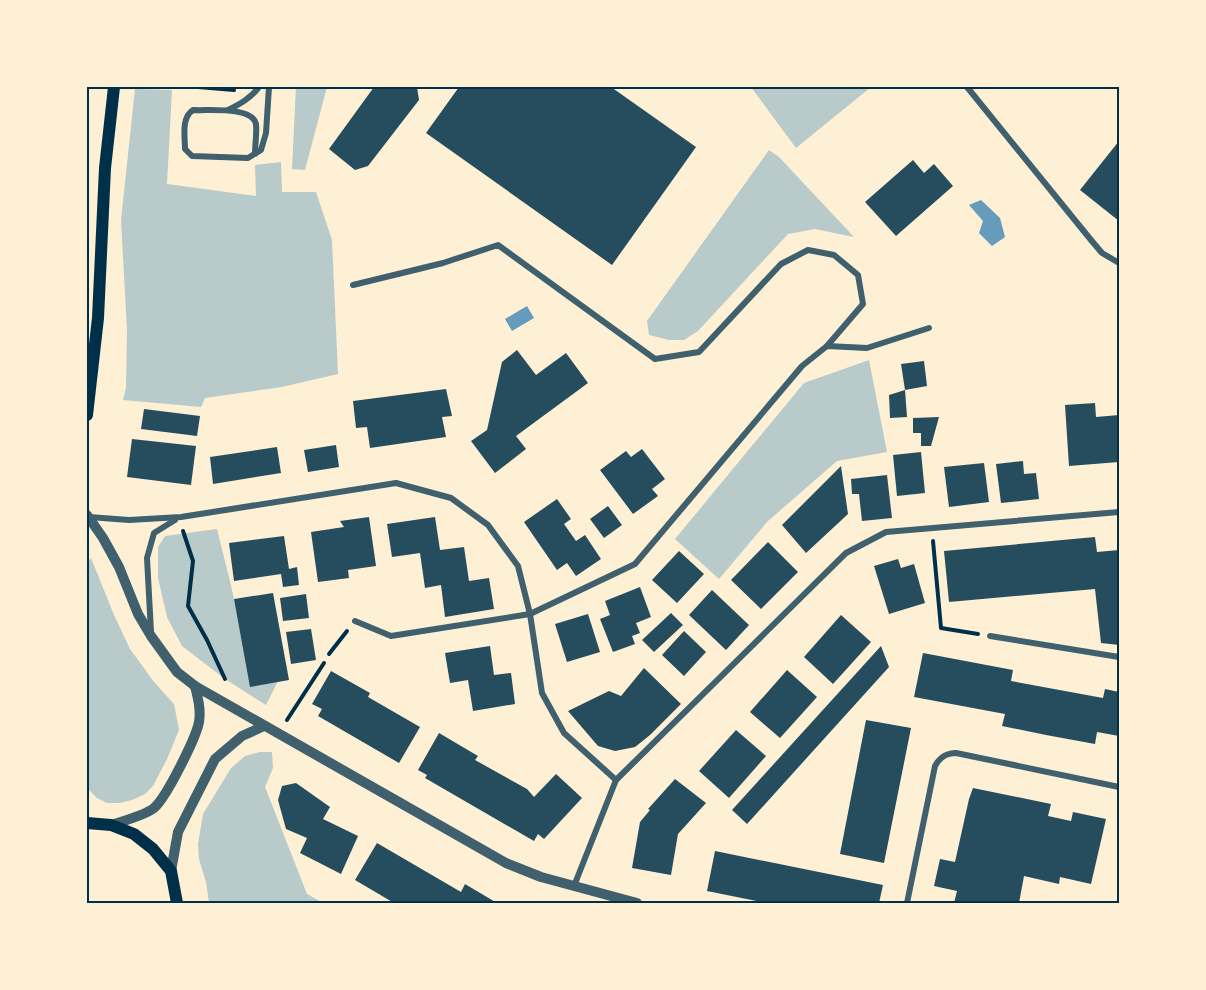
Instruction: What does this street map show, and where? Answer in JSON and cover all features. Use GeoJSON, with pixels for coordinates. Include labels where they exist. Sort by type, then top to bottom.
{"type":"FeatureCollection","features":[{"type":"Feature","properties":{"kind":"main road"},"geometry":{"type":"LineString","coordinates":[[87,415],[98,318],[105,168],[114,87]]}},
{"type":"Feature","properties":{"kind":"main road"},"geometry":{"type":"LineString","coordinates":[[89,821],[111,825],[134,834],[153,849],[171,871],[177,903]]}},
{"type":"Feature","properties":{"kind":"street"},"geometry":{"type":"LineString","coordinates":[[255,154],[255,123],[248,114],[240,111],[193,110],[188,114],[185,122],[185,149],[192,156],[248,158],[255,154],[261,150],[266,133],[268,87]]}},
{"type":"Feature","properties":{"kind":"street"},"geometry":{"type":"LineString","coordinates":[[967,87],[1090,240],[1102,253],[1119,263]]}},
{"type":"Feature","properties":{"kind":"street"},"geometry":{"type":"LineString","coordinates":[[226,111],[242,103],[257,89]]}},
{"type":"Feature","properties":{"kind":"street"},"geometry":{"type":"LineString","coordinates":[[353,285],[442,263],[498,245],[655,358],[699,352],[781,264],[808,250],[834,255],[858,276],[863,304],[826,346],[802,366],[635,564],[530,614],[391,636],[355,621]]}},
{"type":"Feature","properties":{"kind":"street"},"geometry":{"type":"LineString","coordinates":[[826,346],[867,348],[929,328]]}},
{"type":"Feature","properties":{"kind":"street"},"geometry":{"type":"LineString","coordinates":[[88,516],[129,520],[181,517],[396,483],[451,498],[488,525],[518,566],[530,614],[542,693],[564,733],[616,780]]}},
{"type":"Feature","properties":{"kind":"street"},"geometry":{"type":"LineString","coordinates":[[574,886],[616,780],[846,553],[886,532],[1119,512]]}},
{"type":"Feature","properties":{"kind":"street"},"geometry":{"type":"LineString","coordinates":[[88,516],[119,567],[138,614],[177,672],[195,686],[506,863],[541,877],[636,903]]}},
{"type":"Feature","properties":{"kind":"street"},"geometry":{"type":"LineString","coordinates":[[152,636],[147,558],[154,533],[181,517]]}},
{"type":"Feature","properties":{"kind":"street"},"geometry":{"type":"LineString","coordinates":[[990,636],[1119,657]]}},
{"type":"Feature","properties":{"kind":"street"},"geometry":{"type":"LineString","coordinates":[[111,825],[154,809],[163,796],[190,748],[198,724],[200,708],[195,686]]}},
{"type":"Feature","properties":{"kind":"street"},"geometry":{"type":"LineString","coordinates":[[171,871],[178,832],[215,759],[242,736],[264,726]]}},
{"type":"Feature","properties":{"kind":"street"},"geometry":{"type":"LineString","coordinates":[[907,903],[935,766],[944,756],[957,753],[1119,788]]}},
{"type":"Feature","properties":{"kind":"path"},"geometry":{"type":"LineString","coordinates":[[198,87],[257,89]]}},
{"type":"Feature","properties":{"kind":"path"},"geometry":{"type":"LineString","coordinates":[[932,527],[941,628],[990,636]]}},
{"type":"Feature","properties":{"kind":"path"},"geometry":{"type":"LineString","coordinates":[[183,531],[193,561],[188,606],[225,679]]}},
{"type":"Feature","properties":{"kind":"path"},"geometry":{"type":"LineString","coordinates":[[329,654],[355,621]]}},
{"type":"Feature","properties":{"kind":"path"},"geometry":{"type":"LineString","coordinates":[[277,733],[324,663]]}},
{"type":"Feature","properties":{"kind":"shaded area"},"geometry":{"type":"Polygon","coordinates":[[[296,87],[327,87],[305,170],[292,169],[296,87]]]}},
{"type":"Feature","properties":{"kind":"shaded area"},"geometry":{"type":"Polygon","coordinates":[[[751,87],[871,87],[796,148],[751,87]]]}},
{"type":"Feature","properties":{"kind":"shaded area"},"geometry":{"type":"Polygon","coordinates":[[[135,89],[172,90],[167,184],[256,196],[255,165],[281,162],[282,192],[316,192],[332,240],[338,374],[282,387],[205,398],[201,407],[123,400],[126,388],[127,330],[121,220],[135,89]]]}},
{"type":"Feature","properties":{"kind":"shaded area"},"geometry":{"type":"Polygon","coordinates":[[[769,150],[779,157],[854,237],[815,229],[788,234],[698,331],[684,340],[669,340],[649,335],[647,321],[769,150]]]}},
{"type":"Feature","properties":{"kind":"shaded area"},"geometry":{"type":"Polygon","coordinates":[[[869,360],[887,452],[837,461],[768,521],[719,579],[675,539],[804,383],[869,360]]]}},
{"type":"Feature","properties":{"kind":"shaded area"},"geometry":{"type":"Polygon","coordinates":[[[217,529],[253,682],[278,681],[266,705],[225,679],[182,646],[167,617],[158,578],[158,547],[165,536],[217,529]]]}},
{"type":"Feature","properties":{"kind":"shaded area"},"geometry":{"type":"Polygon","coordinates":[[[91,558],[130,649],[154,682],[174,704],[179,730],[153,786],[145,794],[120,803],[107,803],[97,798],[87,788],[87,563],[91,558]]]}},
{"type":"Feature","properties":{"kind":"shaded area"},"geometry":{"type":"Polygon","coordinates":[[[272,752],[273,768],[265,787],[307,894],[323,903],[209,903],[199,859],[198,844],[203,814],[231,768],[245,756],[272,752]]]}},
{"type":"Feature","properties":{"kind":"water"},"geometry":{"type":"Polygon","coordinates":[[[981,200],[1000,218],[1005,237],[992,246],[979,233],[983,221],[969,205],[981,200]]]}},
{"type":"Feature","properties":{"kind":"water"},"geometry":{"type":"Polygon","coordinates":[[[527,306],[534,318],[512,331],[505,319],[527,306]]]}},
{"type":"Feature","properties":{"kind":"building"},"geometry":{"type":"Polygon","coordinates":[[[374,87],[417,87],[419,100],[368,166],[355,170],[329,149],[374,87]]]}},
{"type":"Feature","properties":{"kind":"building"},"geometry":{"type":"Polygon","coordinates":[[[459,87],[611,87],[696,147],[612,265],[426,133],[459,87]]]}},
{"type":"Feature","properties":{"kind":"building"},"geometry":{"type":"Polygon","coordinates":[[[1119,141],[1119,221],[1080,190],[1119,141]]]}},
{"type":"Feature","properties":{"kind":"building"},"geometry":{"type":"Polygon","coordinates":[[[913,160],[924,173],[934,164],[953,186],[896,236],[865,202],[913,160]]]}},
{"type":"Feature","properties":{"kind":"building"},"geometry":{"type":"Polygon","coordinates":[[[517,350],[536,375],[566,353],[588,383],[516,436],[526,449],[495,473],[471,441],[487,430],[502,362],[517,350]]]}},
{"type":"Feature","properties":{"kind":"building"},"geometry":{"type":"Polygon","coordinates":[[[924,361],[927,386],[905,390],[901,364],[924,361]]]}},
{"type":"Feature","properties":{"kind":"building"},"geometry":{"type":"Polygon","coordinates":[[[446,389],[452,416],[442,417],[446,437],[370,448],[367,427],[356,428],[353,401],[446,389]]]}},
{"type":"Feature","properties":{"kind":"building"},"geometry":{"type":"Polygon","coordinates":[[[905,390],[907,417],[890,418],[889,395],[905,390]]]}},
{"type":"Feature","properties":{"kind":"building"},"geometry":{"type":"Polygon","coordinates":[[[1095,403],[1096,417],[1119,415],[1119,462],[1069,466],[1065,405],[1095,403]]]}},
{"type":"Feature","properties":{"kind":"building"},"geometry":{"type":"Polygon","coordinates":[[[144,409],[200,416],[197,436],[141,429],[144,409]]]}},
{"type":"Feature","properties":{"kind":"building"},"geometry":{"type":"Polygon","coordinates":[[[939,417],[931,446],[921,446],[921,433],[913,433],[913,418],[939,417]]]}},
{"type":"Feature","properties":{"kind":"building"},"geometry":{"type":"Polygon","coordinates":[[[132,439],[196,446],[191,485],[127,477],[132,439]]]}},
{"type":"Feature","properties":{"kind":"building"},"geometry":{"type":"Polygon","coordinates":[[[336,445],[339,467],[308,472],[304,450],[336,445]]]}},
{"type":"Feature","properties":{"kind":"building"},"geometry":{"type":"Polygon","coordinates":[[[277,447],[281,473],[213,484],[210,457],[277,447]]]}},
{"type":"Feature","properties":{"kind":"building"},"geometry":{"type":"Polygon","coordinates":[[[642,449],[665,479],[652,489],[658,496],[633,514],[600,470],[626,451],[631,457],[642,449]]]}},
{"type":"Feature","properties":{"kind":"building"},"geometry":{"type":"Polygon","coordinates":[[[921,452],[925,493],[897,496],[893,455],[921,452]]]}},
{"type":"Feature","properties":{"kind":"building"},"geometry":{"type":"Polygon","coordinates":[[[1023,461],[1024,474],[1036,473],[1039,499],[1001,503],[996,464],[1023,461]]]}},
{"type":"Feature","properties":{"kind":"building"},"geometry":{"type":"Polygon","coordinates":[[[984,463],[989,502],[949,507],[944,467],[984,463]]]}},
{"type":"Feature","properties":{"kind":"building"},"geometry":{"type":"Polygon","coordinates":[[[841,466],[848,514],[806,553],[782,525],[841,466]]]}},
{"type":"Feature","properties":{"kind":"building"},"geometry":{"type":"Polygon","coordinates":[[[887,475],[892,518],[862,521],[859,494],[852,494],[851,479],[887,475]]]}},
{"type":"Feature","properties":{"kind":"building"},"geometry":{"type":"Polygon","coordinates":[[[557,499],[571,519],[564,524],[576,541],[585,535],[601,559],[576,576],[567,563],[557,570],[524,522],[557,499]]]}},
{"type":"Feature","properties":{"kind":"building"},"geometry":{"type":"Polygon","coordinates":[[[608,506],[622,525],[604,538],[590,519],[608,506]]]}},
{"type":"Feature","properties":{"kind":"building"},"geometry":{"type":"Polygon","coordinates":[[[369,517],[376,566],[348,570],[349,578],[318,582],[311,532],[344,527],[340,521],[369,517]]]}},
{"type":"Feature","properties":{"kind":"building"},"geometry":{"type":"Polygon","coordinates":[[[435,517],[440,550],[464,547],[469,581],[489,578],[494,609],[445,617],[441,585],[425,588],[420,553],[392,557],[387,524],[435,517]]]}},
{"type":"Feature","properties":{"kind":"building"},"geometry":{"type":"Polygon","coordinates":[[[284,536],[289,569],[297,567],[299,585],[283,587],[281,574],[234,581],[229,543],[284,536]]]}},
{"type":"Feature","properties":{"kind":"building"},"geometry":{"type":"Polygon","coordinates":[[[1095,537],[1097,552],[1119,550],[1119,645],[1101,643],[1095,589],[949,602],[944,551],[1095,537]]]}},
{"type":"Feature","properties":{"kind":"building"},"geometry":{"type":"Polygon","coordinates":[[[768,542],[798,572],[761,609],[731,580],[768,542]]]}},
{"type":"Feature","properties":{"kind":"building"},"geometry":{"type":"Polygon","coordinates":[[[679,551],[704,574],[677,603],[652,580],[679,551]]]}},
{"type":"Feature","properties":{"kind":"building"},"geometry":{"type":"Polygon","coordinates":[[[898,559],[901,568],[914,564],[925,603],[889,614],[874,566],[898,559]]]}},
{"type":"Feature","properties":{"kind":"building"},"geometry":{"type":"Polygon","coordinates":[[[640,587],[651,617],[636,623],[640,633],[632,636],[635,644],[613,652],[600,619],[610,615],[605,601],[640,587]]]}},
{"type":"Feature","properties":{"kind":"building"},"geometry":{"type":"Polygon","coordinates":[[[712,590],[749,625],[726,650],[689,615],[712,590]]]}},
{"type":"Feature","properties":{"kind":"building"},"geometry":{"type":"Polygon","coordinates":[[[273,593],[289,680],[250,687],[234,599],[273,593]]]}},
{"type":"Feature","properties":{"kind":"building"},"geometry":{"type":"Polygon","coordinates":[[[306,594],[309,618],[283,621],[280,598],[306,594]]]}},
{"type":"Feature","properties":{"kind":"building"},"geometry":{"type":"Polygon","coordinates":[[[671,613],[683,625],[654,652],[642,640],[671,613]]]}},
{"type":"Feature","properties":{"kind":"building"},"geometry":{"type":"Polygon","coordinates":[[[588,614],[600,652],[567,662],[555,624],[588,614]]]}},
{"type":"Feature","properties":{"kind":"building"},"geometry":{"type":"Polygon","coordinates":[[[841,615],[871,642],[833,684],[804,657],[841,615]]]}},
{"type":"Feature","properties":{"kind":"building"},"geometry":{"type":"Polygon","coordinates":[[[311,629],[316,660],[291,664],[286,632],[311,629]]]}},
{"type":"Feature","properties":{"kind":"building"},"geometry":{"type":"Polygon","coordinates":[[[684,631],[706,652],[684,676],[662,655],[684,631]]]}},
{"type":"Feature","properties":{"kind":"building"},"geometry":{"type":"Polygon","coordinates":[[[490,646],[494,675],[511,673],[515,704],[473,711],[468,680],[450,683],[445,653],[490,646]]]}},
{"type":"Feature","properties":{"kind":"building"},"geometry":{"type":"Polygon","coordinates":[[[881,646],[889,667],[747,824],[732,810],[881,646]]]}},
{"type":"Feature","properties":{"kind":"building"},"geometry":{"type":"Polygon","coordinates":[[[923,653],[1013,670],[1011,681],[1103,698],[1105,689],[1119,692],[1119,736],[1097,732],[1095,744],[1046,735],[1002,726],[1005,714],[914,697],[923,653]]]}},
{"type":"Feature","properties":{"kind":"building"},"geometry":{"type":"Polygon","coordinates":[[[644,668],[681,704],[635,747],[615,751],[598,746],[568,711],[609,691],[621,696],[644,668]]]}},
{"type":"Feature","properties":{"kind":"building"},"geometry":{"type":"Polygon","coordinates":[[[787,670],[817,697],[780,738],[750,712],[787,670]]]}},
{"type":"Feature","properties":{"kind":"building"},"geometry":{"type":"Polygon","coordinates":[[[331,671],[370,693],[368,697],[420,727],[399,763],[318,716],[322,709],[312,704],[331,671]]]}},
{"type":"Feature","properties":{"kind":"building"},"geometry":{"type":"Polygon","coordinates":[[[866,720],[911,728],[884,863],[840,854],[866,720]]]}},
{"type":"Feature","properties":{"kind":"building"},"geometry":{"type":"Polygon","coordinates":[[[736,730],[766,756],[729,798],[699,771],[736,730]]]}},
{"type":"Feature","properties":{"kind":"building"},"geometry":{"type":"Polygon","coordinates":[[[439,733],[478,756],[475,760],[527,789],[534,797],[556,774],[582,798],[544,839],[538,834],[534,841],[425,778],[427,775],[418,770],[439,733]]]}},
{"type":"Feature","properties":{"kind":"building"},"geometry":{"type":"Polygon","coordinates":[[[675,779],[706,803],[678,834],[671,875],[632,868],[640,822],[650,810],[648,809],[675,779]]]}},
{"type":"Feature","properties":{"kind":"building"},"geometry":{"type":"Polygon","coordinates":[[[296,783],[330,807],[323,819],[358,836],[341,874],[300,853],[307,838],[286,829],[278,800],[282,786],[296,783]]]}},
{"type":"Feature","properties":{"kind":"building"},"geometry":{"type":"Polygon","coordinates":[[[973,788],[1051,804],[1048,816],[1071,821],[1073,812],[1106,819],[1091,884],[1060,877],[1059,884],[1024,876],[1019,903],[954,903],[957,891],[934,886],[940,859],[955,862],[973,788]]]}},
{"type":"Feature","properties":{"kind":"building"},"geometry":{"type":"Polygon","coordinates":[[[377,843],[461,892],[465,884],[497,903],[394,903],[355,880],[377,843]]]}},
{"type":"Feature","properties":{"kind":"building"},"geometry":{"type":"Polygon","coordinates":[[[715,851],[883,885],[879,903],[766,903],[707,891],[715,851]]]}}]}
